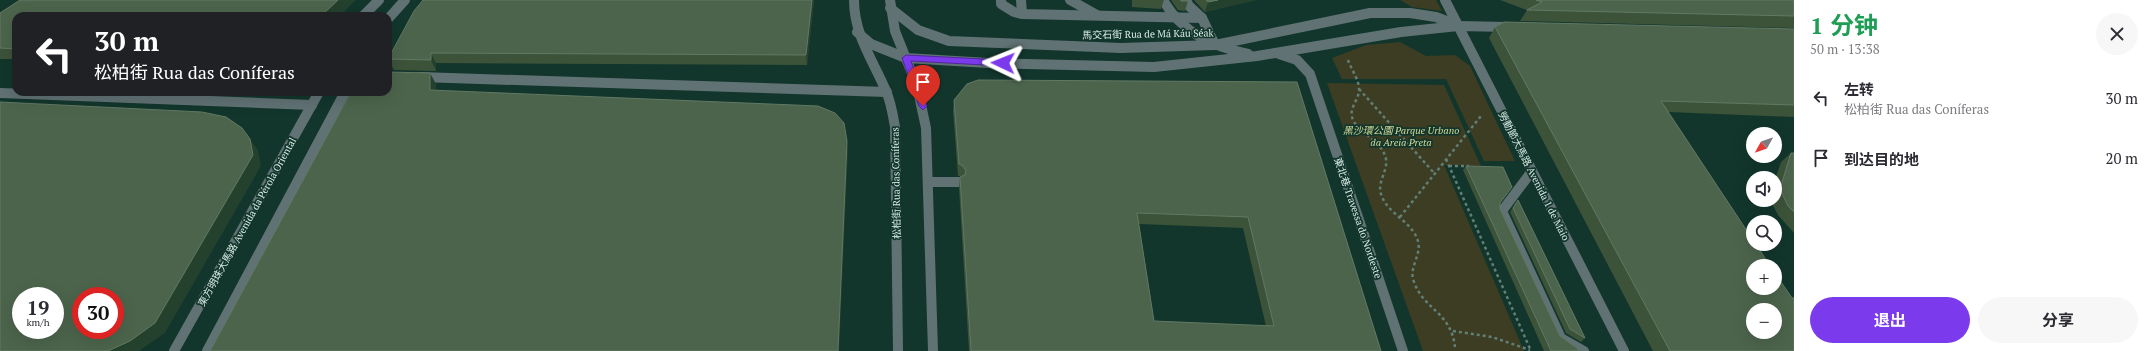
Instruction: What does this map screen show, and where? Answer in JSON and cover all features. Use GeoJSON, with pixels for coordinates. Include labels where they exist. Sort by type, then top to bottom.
{"type":"FeatureCollection","features":[{"type":"Feature","properties":{"kind":"street"},"geometry":{"type":"LineString","coordinates":[[367,12],[379,0]]}},
{"type":"Feature","properties":{"kind":"street"},"geometry":{"type":"LineString","coordinates":[[392,15],[405,0]]}},
{"type":"Feature","properties":{"kind":"street","name":"松柏街 Rua das Coníferas"},"geometry":{"type":"LineString","coordinates":[[854,0],[853,19],[857,32],[887,92],[895,128],[898,351]]}},
{"type":"Feature","properties":{"kind":"street"},"geometry":{"type":"LineString","coordinates":[[1001,0],[1001,4],[1022,14],[1176,18],[1199,15]]}},
{"type":"Feature","properties":{"kind":"street"},"geometry":{"type":"LineString","coordinates":[[1021,0],[1022,14]]}},
{"type":"Feature","properties":{"kind":"street"},"geometry":{"type":"LineString","coordinates":[[1070,0],[1099,16]]}},
{"type":"Feature","properties":{"kind":"street"},"geometry":{"type":"LineString","coordinates":[[1163,0],[1168,11],[1193,35],[1215,46],[1257,56]]}},
{"type":"Feature","properties":{"kind":"street"},"geometry":{"type":"LineString","coordinates":[[1186,0],[1199,15],[1215,46]]}},
{"type":"Feature","properties":{"kind":"street","name":"勞動節大馬路 Avenida 1 de Maio"},"geometry":{"type":"LineString","coordinates":[[1445,0],[1624,351]]}},
{"type":"Feature","properties":{"kind":"street"},"geometry":{"type":"LineString","coordinates":[[890,4],[892,19],[923,106],[926,128],[933,351]]}},
{"type":"Feature","properties":{"kind":"street","name":"馬交石街 Rua de Má Káu Séak"},"geometry":{"type":"LineString","coordinates":[[890,4],[918,30],[934,37],[949,41],[1122,48],[1215,46],[1300,26],[1370,13],[1417,14],[1436,17],[1458,26]]}},
{"type":"Feature","properties":{"kind":"street","name":"馬交石街 Rua de Má Káu Séak"},"geometry":{"type":"LineString","coordinates":[[857,32],[872,44],[906,58],[1154,67],[1257,56],[1401,32],[1458,26],[1517,27]]}},
{"type":"Feature","properties":{"kind":"street","name":"東北巷 Travessa do Nordeste"},"geometry":{"type":"LineString","coordinates":[[1257,56],[1274,54],[1289,56],[1303,65],[1310,74],[1403,351]]}},
{"type":"Feature","properties":{"kind":"street"},"geometry":{"type":"LineString","coordinates":[[412,77],[887,92]]}},
{"type":"Feature","properties":{"kind":"street"},"geometry":{"type":"LineString","coordinates":[[0,92],[12,92]]}},
{"type":"Feature","properties":{"kind":"street"},"geometry":{"type":"LineString","coordinates":[[96,96],[312,105]]}},
{"type":"Feature","properties":{"kind":"street","name":"東方明珠大馬路 Avenida da Pérola Oriental"},"geometry":{"type":"LineString","coordinates":[[174,351],[317,96]]}},
{"type":"Feature","properties":{"kind":"street"},"geometry":{"type":"LineString","coordinates":[[207,351],[343,96]]}},
{"type":"Feature","properties":{"kind":"street"},"geometry":{"type":"LineString","coordinates":[[1532,171],[1502,211],[1561,338],[1584,351]]}},
{"type":"Feature","properties":{"kind":"street"},"geometry":{"type":"LineString","coordinates":[[928,182],[958,182]]}},
{"type":"Feature","properties":{"kind":"path"},"geometry":{"type":"LineString","coordinates":[[1340,41],[1359,89],[1435,174]]}},
{"type":"Feature","properties":{"kind":"path"},"geometry":{"type":"LineString","coordinates":[[1359,89],[1351,111],[1352,118],[1356,125],[1383,150],[1386,163],[1379,186],[1380,194],[1385,203],[1415,233],[1419,243],[1411,273],[1413,281],[1418,291],[1442,315],[1453,331],[1455,336],[1455,348]]}},
{"type":"Feature","properties":{"kind":"path"},"geometry":{"type":"LineString","coordinates":[[1400,217],[1495,99]]}},
{"type":"Feature","properties":{"kind":"path"},"geometry":{"type":"LineString","coordinates":[[1446,160],[1530,350]]}},
{"type":"Feature","properties":{"kind":"path"},"geometry":{"type":"LineString","coordinates":[[1449,166],[1471,166]]}},
{"type":"Feature","properties":{"kind":"path"},"geometry":{"type":"LineString","coordinates":[[1453,331],[1490,335],[1530,350]]}},
{"type":"Feature","properties":{"kind":"green space"},"geometry":{"type":"Polygon","coordinates":[[[1400,0],[1436,0],[1442,11],[1412,7],[1400,0]]]}},
{"type":"Feature","properties":{"kind":"green space"},"geometry":{"type":"Polygon","coordinates":[[[1400,42],[1426,56],[1455,55],[1470,66],[1515,161],[1484,161],[1446,79],[1342,79],[1332,58],[1366,45],[1400,42]]]}},
{"type":"Feature","properties":{"kind":"green space","name":"黑沙環公園 Parque Urbano da Areia Preta"},"geometry":{"type":"Polygon","coordinates":[[[1327,83],[1444,85],[1481,166],[1444,165],[1524,351],[1423,351],[1327,83]]]}},
{"type":"Feature","properties":{"kind":"building"},"geometry":{"type":"Polygon","coordinates":[[[20,0],[338,0],[325,12],[12,12],[12,49],[0,48],[0,13],[20,0]]]}},
{"type":"Feature","properties":{"kind":"building"},"geometry":{"type":"Polygon","coordinates":[[[423,0],[812,0],[806,55],[431,53],[431,60],[392,59],[392,52],[414,11],[423,0]]]}},
{"type":"Feature","properties":{"kind":"building"},"geometry":{"type":"Polygon","coordinates":[[[1206,0],[1218,0],[1208,2],[1206,0]]]}},
{"type":"Feature","properties":{"kind":"building"},"geometry":{"type":"Polygon","coordinates":[[[1536,0],[1794,0],[1794,16],[1527,10],[1542,2],[1536,0]]]}},
{"type":"Feature","properties":{"kind":"building"},"geometry":{"type":"Polygon","coordinates":[[[1504,22],[1794,29],[1794,105],[1661,101],[1746,229],[1746,251],[1760,251],[1766,259],[1746,259],[1746,295],[1782,295],[1782,283],[1792,298],[1794,298],[1794,351],[1670,351],[1495,27],[1504,22]]]}},
{"type":"Feature","properties":{"kind":"building"},"geometry":{"type":"Polygon","coordinates":[[[392,72],[430,73],[430,90],[818,106],[835,113],[844,123],[847,141],[838,351],[210,351],[349,96],[392,96],[392,72]]]}},
{"type":"Feature","properties":{"kind":"building"},"geometry":{"type":"Polygon","coordinates":[[[978,80],[1297,82],[1381,351],[971,351],[960,177],[965,175],[966,171],[963,166],[959,164],[954,100],[967,84],[978,80]],[[1137,213],[1154,321],[1274,326],[1248,217],[1137,213]]]}},
{"type":"Feature","properties":{"kind":"building"},"geometry":{"type":"Polygon","coordinates":[[[0,102],[202,112],[226,117],[242,128],[250,139],[253,155],[155,323],[130,341],[108,351],[0,351],[0,102]]]}},
{"type":"Feature","properties":{"kind":"building"},"geometry":{"type":"Polygon","coordinates":[[[1791,153],[1794,153],[1794,212],[1788,206],[1782,193],[1782,182],[1791,153]]]}},
{"type":"Feature","properties":{"kind":"building"},"geometry":{"type":"Polygon","coordinates":[[[1466,166],[1503,167],[1512,187],[1500,203],[1500,209],[1560,336],[1579,351],[1551,351],[1466,166]]]}},
{"type":"Feature","properties":{"kind":"building"},"geometry":{"type":"Polygon","coordinates":[[[1518,200],[1585,338],[1570,329],[1513,208],[1518,200]]]}},
{"type":"Feature","properties":{"kind":"route"},"geometry":{"type":"LineString","coordinates":[[923,106],[906,58],[1003,63]]}}]}
